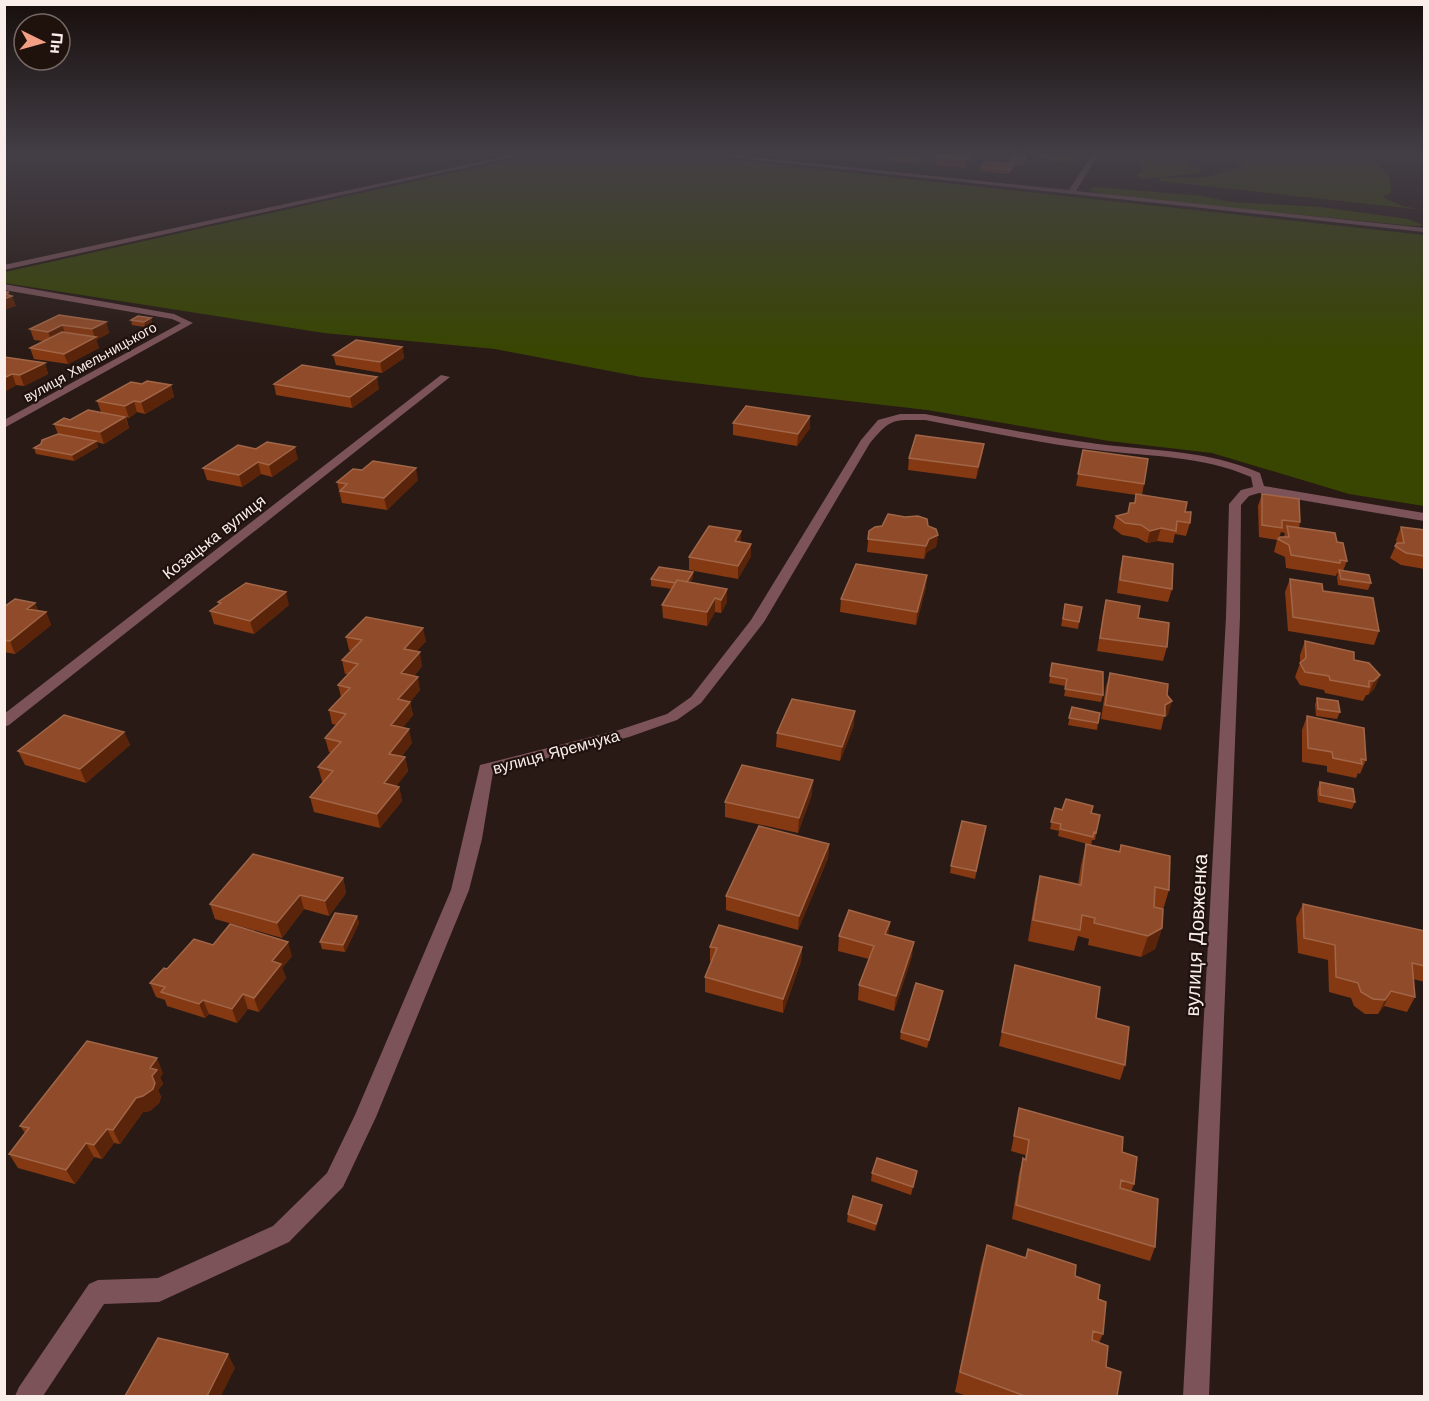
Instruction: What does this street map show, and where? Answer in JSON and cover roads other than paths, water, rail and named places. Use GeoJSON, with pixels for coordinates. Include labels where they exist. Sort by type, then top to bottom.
{"type":"FeatureCollection","features":[{"type":"Feature","properties":{"kind":"street"},"geometry":{"type":"LineString","coordinates":[[4,268],[230,218]]}},
{"type":"Feature","properties":{"kind":"street"},"geometry":{"type":"LineString","coordinates":[[1314,218],[1425,230]]}},
{"type":"Feature","properties":{"kind":"street","name":"вулиця Хмельницького"},"geometry":{"type":"LineString","coordinates":[[4,287],[174,317],[188,323],[4,425]]}},
{"type":"Feature","properties":{"kind":"street","name":"Козацька вулиця"},"geometry":{"type":"LineString","coordinates":[[4,722],[445,377]]}},
{"type":"Feature","properties":{"kind":"street","name":"вулиця Яремчука"},"geometry":{"type":"LineString","coordinates":[[28,1396],[98,1292],[159,1290],[281,1234],[335,1180],[365,1117],[460,890],[473,839],[486,769],[624,734],[672,717],[696,700],[757,622],[865,442],[882,422],[900,417],[925,417],[1048,439],[1200,457],[1236,465],[1256,475],[1259,489]]}},
{"type":"Feature","properties":{"kind":"street"},"geometry":{"type":"LineString","coordinates":[[1259,489],[1425,517]]}},
{"type":"Feature","properties":{"kind":"street","name":"вулиця Довженка"},"geometry":{"type":"LineString","coordinates":[[1196,1396],[1233,617],[1235,504],[1245,493],[1259,489]]}}]}
